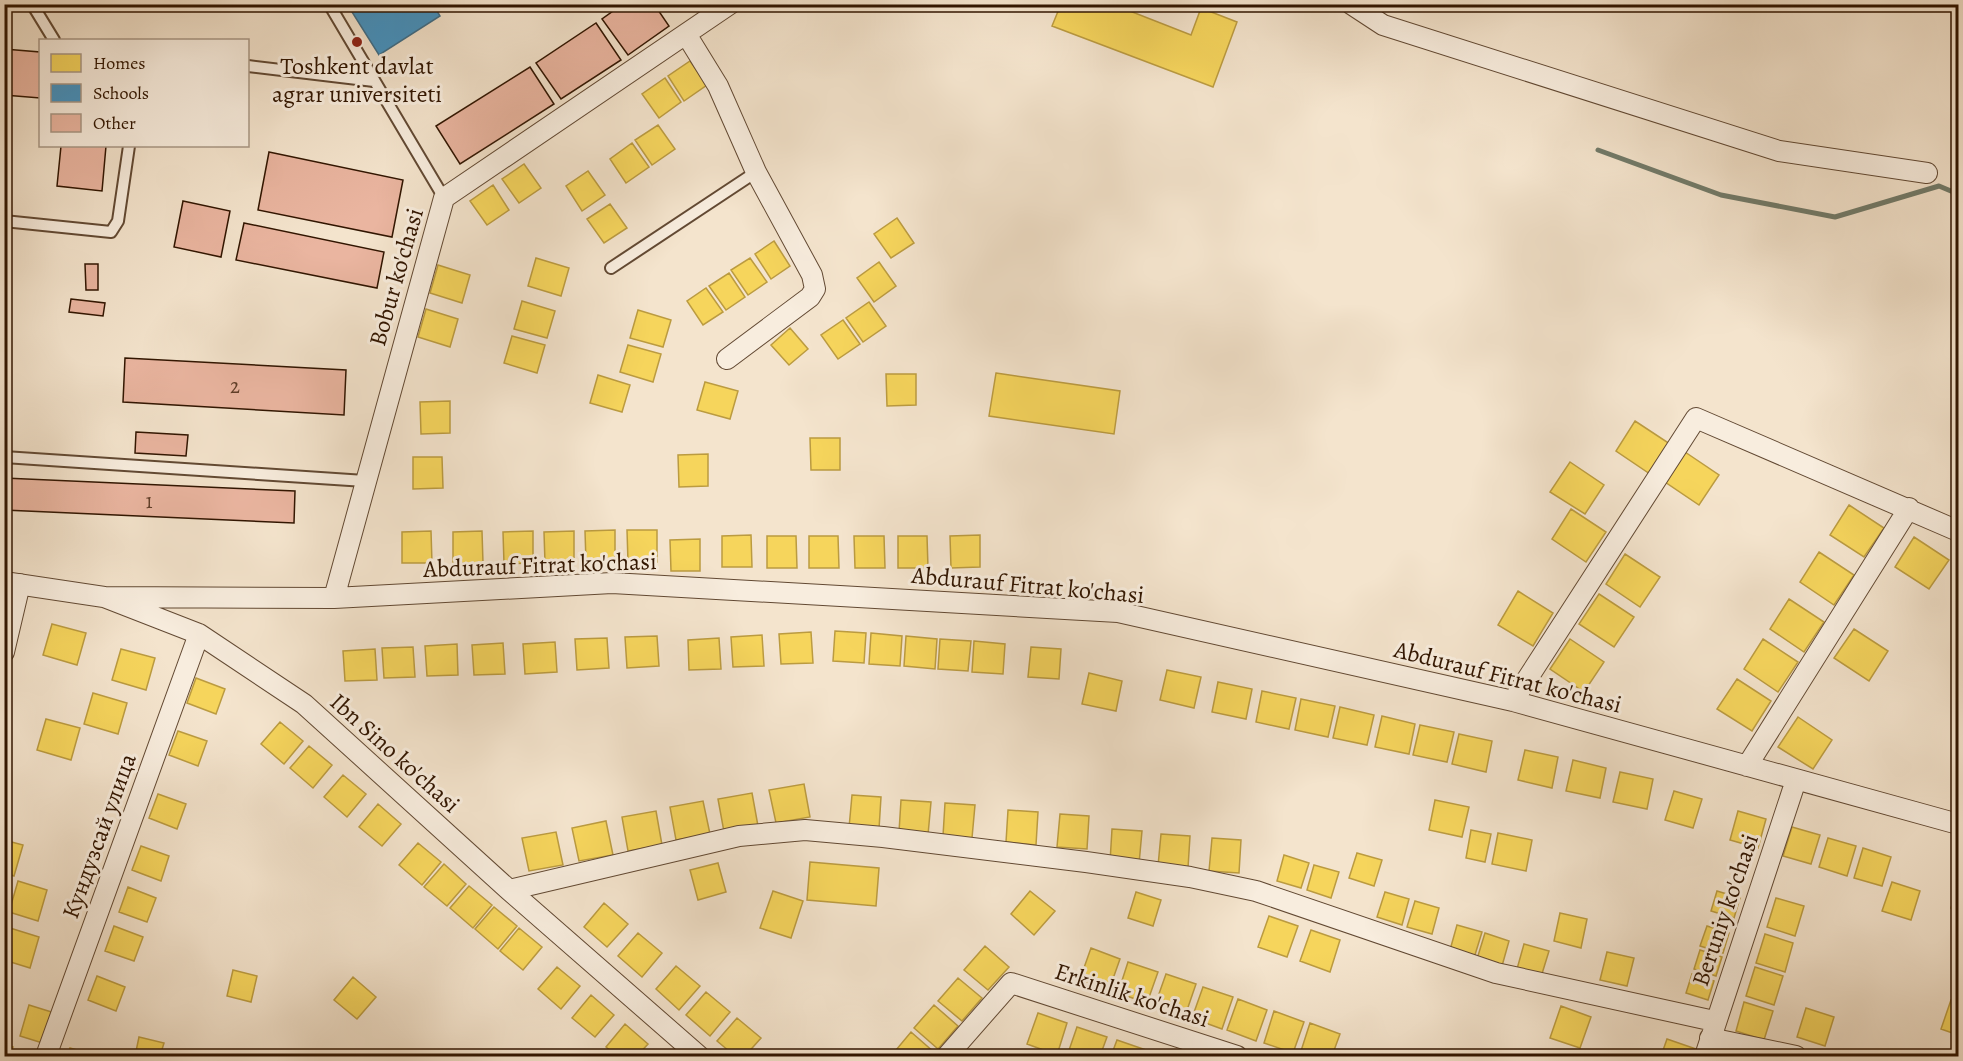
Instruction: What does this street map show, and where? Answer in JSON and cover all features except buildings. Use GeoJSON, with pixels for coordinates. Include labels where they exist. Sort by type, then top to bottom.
{"type":"FeatureCollection","features":[{"type":"Feature","properties":{"kind":"street","name":"Bobur ko'chasi"},"geometry":{"type":"LineString","coordinates":[[334,598],[444,198],[730,4]]}},
{"type":"Feature","properties":{"kind":"street"},"geometry":{"type":"LineString","coordinates":[[1351,4],[1383,25],[1779,151],[1927,173]]}},
{"type":"Feature","properties":{"kind":"street"},"geometry":{"type":"LineString","coordinates":[[686,34],[718,86],[756,172],[812,276],[815,289],[810,297],[727,358]]}},
{"type":"Feature","properties":{"kind":"street"},"geometry":{"type":"LineString","coordinates":[[1514,701],[1695,418],[1959,531]]}},
{"type":"Feature","properties":{"kind":"street"},"geometry":{"type":"LineString","coordinates":[[1747,766],[1909,508]]}},
{"type":"Feature","properties":{"kind":"street"},"geometry":{"type":"LineString","coordinates":[[4,651],[12,583]]}},
{"type":"Feature","properties":{"kind":"street","name":"Ibn Sino ko'chasi"},"geometry":{"type":"LineString","coordinates":[[12,583],[104,597],[199,634],[304,704],[509,890],[699,1056]]}},
{"type":"Feature","properties":{"kind":"street","name":"Abdurauf Fitrat ko'chasi"},"geometry":{"type":"LineString","coordinates":[[104,597],[334,598],[612,583],[1118,612],[1514,701],[1959,824]]}},
{"type":"Feature","properties":{"kind":"street","name":"Кундузсай улица"},"geometry":{"type":"LineString","coordinates":[[46,1056],[199,634]]}},
{"type":"Feature","properties":{"kind":"street","name":"Beruniy ko'chasi"},"geometry":{"type":"LineString","coordinates":[[1710,1038],[1796,780]]}},
{"type":"Feature","properties":{"kind":"street"},"geometry":{"type":"LineString","coordinates":[[509,890],[739,836],[805,830],[883,837],[1097,863],[1190,877],[1256,891],[1496,973],[1710,1038],[1796,1056]]}},
{"type":"Feature","properties":{"kind":"street","name":"Erkinlik ko'chasi"},"geometry":{"type":"LineString","coordinates":[[947,1056],[1011,983],[1237,1056]]}},
{"type":"Feature","properties":{"kind":"lane"},"geometry":{"type":"LineString","coordinates":[[32,4],[53,39]]}},
{"type":"Feature","properties":{"kind":"lane"},"geometry":{"type":"LineString","coordinates":[[328,4],[444,198]]}},
{"type":"Feature","properties":{"kind":"lane"},"geometry":{"type":"LineString","coordinates":[[249,66],[374,81]]}},
{"type":"Feature","properties":{"kind":"lane"},"geometry":{"type":"LineString","coordinates":[[4,220],[111,232],[118,221],[129,147]]}},
{"type":"Feature","properties":{"kind":"lane"},"geometry":{"type":"LineString","coordinates":[[611,268],[756,172]]}},
{"type":"Feature","properties":{"kind":"lane"},"geometry":{"type":"LineString","coordinates":[[4,457],[365,482]]}},
{"type":"Feature","properties":{"kind":"waterway"},"geometry":{"type":"LineString","coordinates":[[1598,150],[1721,195],[1835,217],[1939,186],[1958,194]]}},
{"type":"Feature","properties":{"kind":"place","name":"Toshkent davlat agrar universiteti"},"geometry":{"type":"Point","coordinates":[357,42]}}]}
